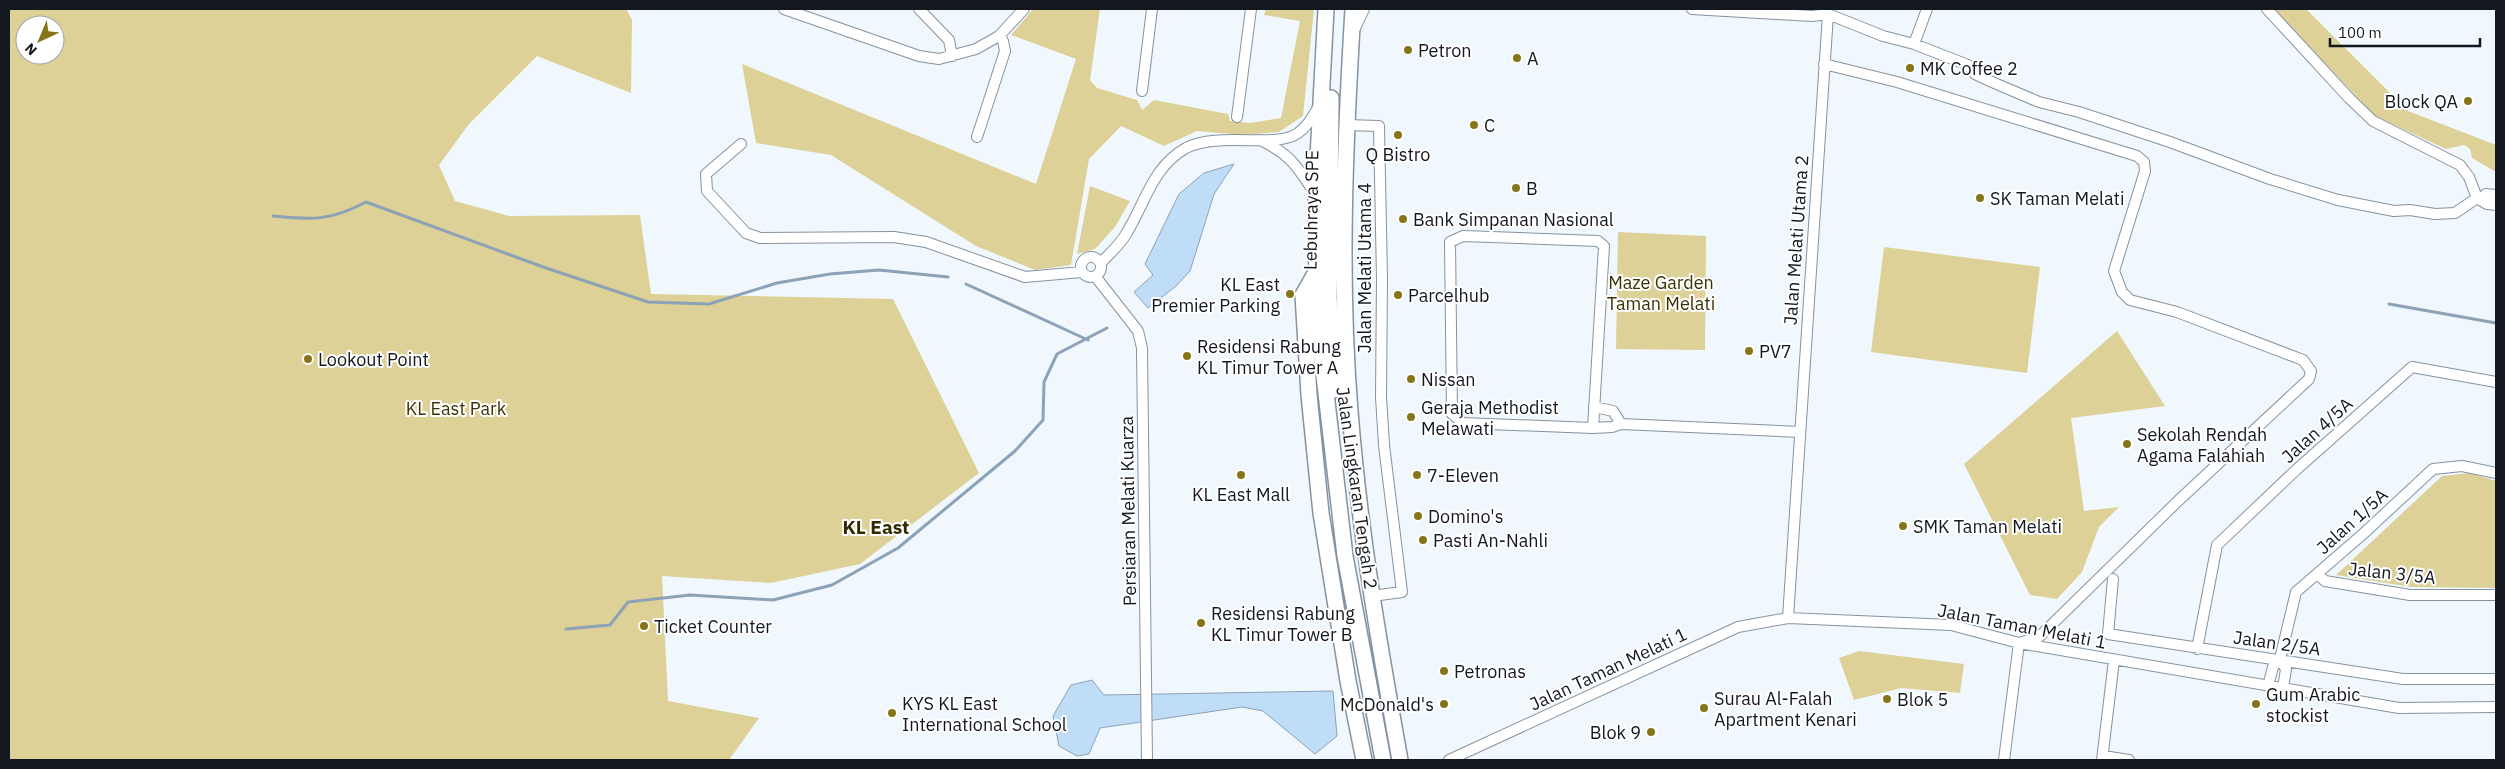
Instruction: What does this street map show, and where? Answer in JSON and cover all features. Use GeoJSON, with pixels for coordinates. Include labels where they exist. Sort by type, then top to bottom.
{"type":"FeatureCollection","features":[{"type":"Feature","properties":{"kind":"highway","name":"Jalan Lingkaran Tengah 2"},"geometry":{"type":"LineString","coordinates":[[1326,9],[1316,195],[1317,316],[1345,556],[1384,760]]}},
{"type":"Feature","properties":{"kind":"highway","name":"Lebuhraya SPE"},"geometry":{"type":"LineString","coordinates":[[1327,410],[1334,394],[1329,296],[1330,135],[1336,9]]}},
{"type":"Feature","properties":{"kind":"highway","name":"Jalan Lingkaran Tengah 2"},"geometry":{"type":"LineString","coordinates":[[1353,9],[1346,125],[1344,254],[1348,376],[1358,503],[1400,760]]}},
{"type":"Feature","properties":{"kind":"highway"},"geometry":{"type":"LineString","coordinates":[[1316,272],[1303,295],[1309,395],[1319,494],[1348,680],[1364,760]]}},
{"type":"Feature","properties":{"kind":"street"},"geometry":{"type":"LineString","coordinates":[[784,9],[919,56],[939,59],[976,49],[999,36],[1024,9]]}},
{"type":"Feature","properties":{"kind":"street"},"geometry":{"type":"LineString","coordinates":[[920,9],[948,40],[952,56]]}},
{"type":"Feature","properties":{"kind":"street"},"geometry":{"type":"LineString","coordinates":[[1142,91],[1152,9]]}},
{"type":"Feature","properties":{"kind":"street"},"geometry":{"type":"LineString","coordinates":[[1236,117],[1250,9]]}},
{"type":"Feature","properties":{"kind":"street"},"geometry":{"type":"LineString","coordinates":[[1351,37],[1364,9]]}},
{"type":"Feature","properties":{"kind":"street"},"geometry":{"type":"LineString","coordinates":[[1692,9],[1812,16],[1826,11],[1883,36],[1914,44],[1968,65],[1976,74],[2039,102],[2170,142],[2270,179],[2338,200],[2394,212],[2410,210],[2435,214],[2455,213],[2486,194],[2496,195]]}},
{"type":"Feature","properties":{"kind":"street"},"geometry":{"type":"LineString","coordinates":[[1914,44],[1927,9]]}},
{"type":"Feature","properties":{"kind":"street"},"geometry":{"type":"LineString","coordinates":[[2267,9],[2349,98],[2373,121],[2460,165],[2469,177],[2479,198],[2487,204],[2496,205]]}},
{"type":"Feature","properties":{"kind":"street","name":"Jalan Melati Utama 2"},"geometry":{"type":"LineString","coordinates":[[1788,618],[1826,11]]}},
{"type":"Feature","properties":{"kind":"street"},"geometry":{"type":"LineString","coordinates":[[977,137],[1005,51],[1003,41],[999,36]]}},
{"type":"Feature","properties":{"kind":"street"},"geometry":{"type":"LineString","coordinates":[[1824,64],[1897,82],[2137,156],[2144,162],[2145,171],[2114,271],[2116,282],[2122,292],[2130,300],[2177,312],[2302,360],[2311,371],[2308,378],[2178,501],[2039,638],[2019,644],[2004,760]]}},
{"type":"Feature","properties":{"kind":"street"},"geometry":{"type":"LineString","coordinates":[[1101,263],[1096,258],[1086,257],[1080,265],[1082,272],[1086,276],[1095,276],[1101,269],[1101,263],[1124,237],[1158,174],[1184,150],[1211,140],[1260,140],[1296,135],[1311,121],[1321,103]]}},
{"type":"Feature","properties":{"kind":"street","name":"Jalan Melati Utama 4"},"geometry":{"type":"LineString","coordinates":[[1346,125],[1379,126],[1382,279],[1381,397],[1384,445],[1402,592],[1372,596]]}},
{"type":"Feature","properties":{"kind":"street"},"geometry":{"type":"LineString","coordinates":[[1260,140],[1280,149],[1294,162],[1316,195]]}},
{"type":"Feature","properties":{"kind":"street"},"geometry":{"type":"LineString","coordinates":[[740,144],[706,174],[708,191],[746,233],[760,238],[894,236],[926,242],[1025,277],[1082,272]]}},
{"type":"Feature","properties":{"kind":"street"},"geometry":{"type":"LineString","coordinates":[[1593,428],[1604,246],[1598,241],[1463,236],[1450,242],[1452,414],[1464,423],[1593,428],[1612,427],[1620,424],[1800,432]]}},
{"type":"Feature","properties":{"kind":"street","name":"Persiaran Melati Kuarza"},"geometry":{"type":"LineString","coordinates":[[1095,276],[1138,331],[1142,348],[1147,760]]}},
{"type":"Feature","properties":{"kind":"street","name":"Jalan 4/5A"},"geometry":{"type":"LineString","coordinates":[[2197,649],[2217,545],[2303,464],[2412,368],[2496,382]]}},
{"type":"Feature","properties":{"kind":"street"},"geometry":{"type":"LineString","coordinates":[[1594,407],[1613,411],[1620,424]]}},
{"type":"Feature","properties":{"kind":"street","name":"Jalan 1/5A"},"geometry":{"type":"LineString","coordinates":[[2268,686],[2273,667],[2280,659],[2296,592],[2433,469],[2462,466],[2496,473]]}},
{"type":"Feature","properties":{"kind":"street","name":"Jalan 3/5A"},"geometry":{"type":"LineString","coordinates":[[2317,574],[2325,581],[2410,595],[2496,595]]}},
{"type":"Feature","properties":{"kind":"street","name":"Jalan 2/5A"},"geometry":{"type":"LineString","coordinates":[[2113,579],[2108,634],[2403,679],[2496,679]]}},
{"type":"Feature","properties":{"kind":"street","name":"Jalan Taman Melati 1"},"geometry":{"type":"LineString","coordinates":[[1449,760],[1738,627],[1788,618],[1951,625],[2019,644],[2399,708],[2496,706]]}},
{"type":"Feature","properties":{"kind":"street","name":"Jalan 1/5A"},"geometry":{"type":"LineString","coordinates":[[2280,659],[2286,669],[2283,688]]}},
{"type":"Feature","properties":{"kind":"street"},"geometry":{"type":"LineString","coordinates":[[2114,660],[2103,758],[2129,760]]}},
{"type":"Feature","properties":{"kind":"green space","name":"KL East Park"},"geometry":{"type":"Polygon","coordinates":[[[9,9],[626,9],[632,20],[631,93],[537,56],[469,124],[439,165],[455,201],[509,216],[640,215],[651,294],[893,299],[979,473],[860,564],[771,583],[662,576],[668,701],[759,718],[729,760],[9,760],[9,9]]]}},
{"type":"Feature","properties":{"kind":"green space"},"geometry":{"type":"Polygon","coordinates":[[[1033,9],[1100,9],[1090,80],[1097,88],[1137,100],[1142,110],[1154,100],[1228,114],[1230,121],[1250,123],[1281,118],[1300,21],[1264,15],[1266,9],[1314,9],[1303,116],[1279,132],[1244,135],[1197,131],[1164,146],[1121,126],[1089,159],[1071,265],[1035,270],[976,246],[831,155],[756,143],[742,64],[1036,184],[1076,59],[1011,35],[1033,9]]]}},
{"type":"Feature","properties":{"kind":"green space"},"geometry":{"type":"Polygon","coordinates":[[[2273,9],[2306,9],[2408,111],[2496,145],[2496,172],[2472,158],[2470,149],[2464,145],[2446,149],[2375,116],[2273,9]]]}},
{"type":"Feature","properties":{"kind":"green space"},"geometry":{"type":"Polygon","coordinates":[[[1090,186],[1130,201],[1115,227],[1095,249],[1077,254],[1090,186]]]}},
{"type":"Feature","properties":{"kind":"green space","name":"Maze Garden Taman Melati"},"geometry":{"type":"Polygon","coordinates":[[[1618,232],[1706,236],[1705,350],[1616,349],[1618,232]]]}},
{"type":"Feature","properties":{"kind":"green space"},"geometry":{"type":"Polygon","coordinates":[[[1884,247],[2040,267],[2027,373],[1871,352],[1884,247]]]}},
{"type":"Feature","properties":{"kind":"green space"},"geometry":{"type":"Polygon","coordinates":[[[2117,331],[2165,406],[2071,418],[2084,511],[2119,507],[2099,527],[2082,572],[2057,599],[2030,595],[1964,464],[2117,331]]]}},
{"type":"Feature","properties":{"kind":"green space"},"geometry":{"type":"Polygon","coordinates":[[[2469,473],[2496,481],[2496,588],[2411,587],[2336,575],[2442,476],[2469,473]]]}},
{"type":"Feature","properties":{"kind":"green space"},"geometry":{"type":"Polygon","coordinates":[[[1859,651],[1964,664],[1960,693],[1901,688],[1854,700],[1839,658],[1859,651]]]}},
{"type":"Feature","properties":{"kind":"water"},"geometry":{"type":"Polygon","coordinates":[[[1234,164],[1214,194],[1190,271],[1176,286],[1148,308],[1134,292],[1153,275],[1145,264],[1179,194],[1204,173],[1234,164]]]}},
{"type":"Feature","properties":{"kind":"water"},"geometry":{"type":"Polygon","coordinates":[[[1092,680],[1104,695],[1333,691],[1337,736],[1315,754],[1263,711],[1242,707],[1100,728],[1089,754],[1077,756],[1059,746],[1053,716],[1071,685],[1092,680]]]}},
{"type":"Feature","properties":{"kind":"waterway"},"geometry":{"type":"LineString","coordinates":[[273,216],[321,218],[342,213],[366,202],[546,268],[648,302],[709,304],[777,283],[830,274],[879,270],[948,277]]}},
{"type":"Feature","properties":{"kind":"waterway"},"geometry":{"type":"LineString","coordinates":[[966,284],[1088,340]]}},
{"type":"Feature","properties":{"kind":"waterway"},"geometry":{"type":"LineString","coordinates":[[2389,304],[2496,323]]}},
{"type":"Feature","properties":{"kind":"waterway"},"geometry":{"type":"LineString","coordinates":[[566,629],[610,625],[628,602],[690,595],[773,600],[832,585],[898,548],[1015,451],[1043,420],[1044,382],[1057,354],[1107,328]]}},
{"type":"Feature","properties":{"kind":"place","name":"Petron"},"geometry":{"type":"Point","coordinates":[1408,50]}},
{"type":"Feature","properties":{"kind":"place","name":"A"},"geometry":{"type":"Point","coordinates":[1517,58]}},
{"type":"Feature","properties":{"kind":"place","name":"MK Coffee 2"},"geometry":{"type":"Point","coordinates":[1910,68]}},
{"type":"Feature","properties":{"kind":"place","name":"Block QA"},"geometry":{"type":"Point","coordinates":[2468,101]}},
{"type":"Feature","properties":{"kind":"place","name":"C"},"geometry":{"type":"Point","coordinates":[1474,125]}},
{"type":"Feature","properties":{"kind":"place","name":"Q Bistro"},"geometry":{"type":"Point","coordinates":[1398,135]}},
{"type":"Feature","properties":{"kind":"place","name":"B"},"geometry":{"type":"Point","coordinates":[1516,188]}},
{"type":"Feature","properties":{"kind":"place","name":"SK Taman Melati"},"geometry":{"type":"Point","coordinates":[1980,198]}},
{"type":"Feature","properties":{"kind":"place","name":"Bank Simpanan Nasional"},"geometry":{"type":"Point","coordinates":[1403,219]}},
{"type":"Feature","properties":{"kind":"place","name":"KL East Premier Parking"},"geometry":{"type":"Point","coordinates":[1290,294]}},
{"type":"Feature","properties":{"kind":"place","name":"Parcelhub"},"geometry":{"type":"Point","coordinates":[1398,295]}},
{"type":"Feature","properties":{"kind":"place","name":"PV7"},"geometry":{"type":"Point","coordinates":[1749,351]}},
{"type":"Feature","properties":{"kind":"place","name":"Residensi Rabung KL Timur Tower A"},"geometry":{"type":"Point","coordinates":[1187,356]}},
{"type":"Feature","properties":{"kind":"place","name":"Lookout Point"},"geometry":{"type":"Point","coordinates":[308,359]}},
{"type":"Feature","properties":{"kind":"place","name":"Nissan"},"geometry":{"type":"Point","coordinates":[1411,379]}},
{"type":"Feature","properties":{"kind":"place","name":"Geraja Methodist Melawati"},"geometry":{"type":"Point","coordinates":[1411,417]}},
{"type":"Feature","properties":{"kind":"place","name":"Sekolah Rendah Agama Falahiah"},"geometry":{"type":"Point","coordinates":[2127,444]}},
{"type":"Feature","properties":{"kind":"place","name":"KL East Mall"},"geometry":{"type":"Point","coordinates":[1241,475]}},
{"type":"Feature","properties":{"kind":"place","name":"7-Eleven"},"geometry":{"type":"Point","coordinates":[1417,475]}},
{"type":"Feature","properties":{"kind":"place","name":"Domino's"},"geometry":{"type":"Point","coordinates":[1418,516]}},
{"type":"Feature","properties":{"kind":"place","name":"SMK Taman Melati"},"geometry":{"type":"Point","coordinates":[1903,526]}},
{"type":"Feature","properties":{"kind":"place","name":"Pasti An-Nahli"},"geometry":{"type":"Point","coordinates":[1423,540]}},
{"type":"Feature","properties":{"kind":"place","name":"Residensi Rabung KL Timur Tower B"},"geometry":{"type":"Point","coordinates":[1201,623]}},
{"type":"Feature","properties":{"kind":"place","name":"Ticket Counter"},"geometry":{"type":"Point","coordinates":[644,626]}},
{"type":"Feature","properties":{"kind":"place","name":"Petronas"},"geometry":{"type":"Point","coordinates":[1444,671]}},
{"type":"Feature","properties":{"kind":"place","name":"Blok 5"},"geometry":{"type":"Point","coordinates":[1887,699]}},
{"type":"Feature","properties":{"kind":"place","name":"McDonald's"},"geometry":{"type":"Point","coordinates":[1444,704]}},
{"type":"Feature","properties":{"kind":"place","name":"Gum Arabic stockist"},"geometry":{"type":"Point","coordinates":[2256,704]}},
{"type":"Feature","properties":{"kind":"place","name":"Surau Al-Falah Apartment Kenari"},"geometry":{"type":"Point","coordinates":[1704,708]}},
{"type":"Feature","properties":{"kind":"place","name":"KYS KL East International School"},"geometry":{"type":"Point","coordinates":[892,713]}},
{"type":"Feature","properties":{"kind":"place","name":"Blok 9"},"geometry":{"type":"Point","coordinates":[1651,732]}},
{"type":"Feature","properties":{"kind":"district","name":"KL East"},"geometry":{"type":"Point","coordinates":[876,527]}}]}
